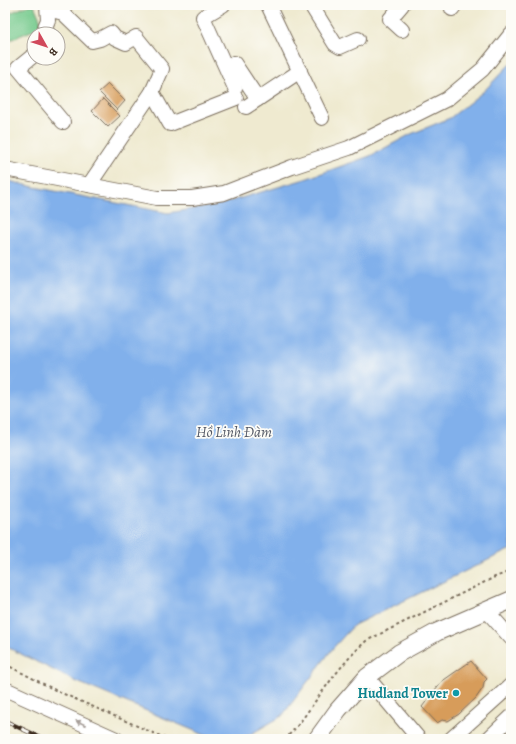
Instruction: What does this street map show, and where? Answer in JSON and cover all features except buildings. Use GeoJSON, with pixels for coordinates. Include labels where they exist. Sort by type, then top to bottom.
{"type":"FeatureCollection","features":[{"type":"Feature","properties":{"kind":"main road"},"geometry":{"type":"LineString","coordinates":[[317,739],[338,710],[367,678],[400,653],[437,632],[511,600]]}},
{"type":"Feature","properties":{"kind":"street"},"geometry":{"type":"LineString","coordinates":[[223,5],[203,17],[239,98]]}},
{"type":"Feature","properties":{"kind":"street"},"geometry":{"type":"LineString","coordinates":[[268,5],[322,118]]}},
{"type":"Feature","properties":{"kind":"street"},"geometry":{"type":"LineString","coordinates":[[310,5],[335,44],[340,47],[358,39]]}},
{"type":"Feature","properties":{"kind":"street"},"geometry":{"type":"LineString","coordinates":[[402,5],[390,19],[402,30]]}},
{"type":"Feature","properties":{"kind":"street"},"geometry":{"type":"LineString","coordinates":[[45,26],[48,20],[47,7],[63,12],[92,41],[100,39],[111,33],[115,38],[126,43],[136,38],[162,69],[152,92],[89,185]]}},
{"type":"Feature","properties":{"kind":"street"},"geometry":{"type":"LineString","coordinates":[[5,169],[157,198],[192,198],[224,192],[349,148],[447,99],[483,69],[511,34]]}},
{"type":"Feature","properties":{"kind":"street"},"geometry":{"type":"LineString","coordinates":[[26,62],[18,68],[63,122]]}},
{"type":"Feature","properties":{"kind":"street"},"geometry":{"type":"LineString","coordinates":[[234,63],[258,99]]}},
{"type":"Feature","properties":{"kind":"street"},"geometry":{"type":"LineString","coordinates":[[152,92],[170,124],[239,98],[258,99],[300,71]]}},
{"type":"Feature","properties":{"kind":"street"},"geometry":{"type":"LineString","coordinates":[[487,611],[511,638]]}},
{"type":"Feature","properties":{"kind":"street"},"geometry":{"type":"LineString","coordinates":[[367,678],[420,739]]}},
{"type":"Feature","properties":{"kind":"street"},"geometry":{"type":"LineString","coordinates":[[451,739],[511,685]]}},
{"type":"Feature","properties":{"kind":"street"},"geometry":{"type":"LineString","coordinates":[[5,689],[116,739]]}},
{"type":"Feature","properties":{"kind":"street"},"geometry":{"type":"LineString","coordinates":[[488,739],[511,717]]}},
{"type":"Feature","properties":{"kind":"path"},"geometry":{"type":"LineString","coordinates":[[5,664],[57,691],[167,739]]}},
{"type":"Feature","properties":{"kind":"path"},"geometry":{"type":"LineString","coordinates":[[284,739],[288,736]]}},
{"type":"Feature","properties":{"kind":"green space"},"geometry":{"type":"Polygon","coordinates":[[[29,5],[34,5],[43,26],[26,26],[26,33],[5,42],[5,15],[29,5]]]}},
{"type":"Feature","properties":{"kind":"water","name":"Hồ Linh Đàm"},"geometry":{"type":"Polygon","coordinates":[[[511,63],[511,549],[354,625],[333,648],[282,716],[244,738],[207,736],[75,681],[5,646],[5,180],[168,213],[221,204],[305,179],[370,156],[411,134],[450,118],[484,91],[511,63]]]}},
{"type":"Feature","properties":{"kind":"railway"},"geometry":{"type":"LineString","coordinates":[[5,721],[44,739]]}},
{"type":"Feature","properties":{"kind":"place","name":"Hudland Tower"},"geometry":{"type":"Point","coordinates":[456,693]}}]}
